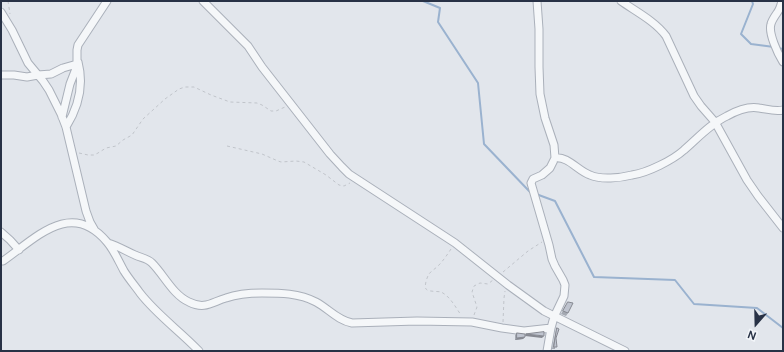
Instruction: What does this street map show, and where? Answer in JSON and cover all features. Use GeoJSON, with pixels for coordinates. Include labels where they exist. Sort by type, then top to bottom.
{"type":"FeatureCollection","features":[{"type":"Feature","properties":{"kind":"street"},"geometry":{"type":"LineString","coordinates":[[66,127],[74,113],[79,97],[80,73],[77,62],[78,46],[107,1]]}},
{"type":"Feature","properties":{"kind":"street"},"geometry":{"type":"LineString","coordinates":[[203,1],[248,46],[262,67],[330,154],[355,178],[455,243],[544,311],[625,351]]}},
{"type":"Feature","properties":{"kind":"street"},"geometry":{"type":"LineString","coordinates":[[536,1],[539,29],[540,94],[545,118],[554,145],[555,158],[550,168],[542,175],[531,181],[554,266],[561,274],[565,285],[564,296],[554,317],[547,351]]}},
{"type":"Feature","properties":{"kind":"street"},"geometry":{"type":"LineString","coordinates":[[620,1],[662,31],[672,47],[694,96],[715,122],[747,180],[783,228]]}},
{"type":"Feature","properties":{"kind":"street"},"geometry":{"type":"LineString","coordinates":[[782,1],[770,26],[774,42],[783,62]]}},
{"type":"Feature","properties":{"kind":"street"},"geometry":{"type":"LineString","coordinates":[[1,12],[12,30],[28,63],[49,90],[66,127],[86,211],[94,229],[108,243],[126,273],[142,295],[162,318],[187,338],[199,351]]}},
{"type":"Feature","properties":{"kind":"street"},"geometry":{"type":"LineString","coordinates":[[1,75],[27,77],[51,74],[77,62]]}},
{"type":"Feature","properties":{"kind":"street"},"geometry":{"type":"LineString","coordinates":[[62,118],[77,62]]}},
{"type":"Feature","properties":{"kind":"street"},"geometry":{"type":"LineString","coordinates":[[555,158],[564,159],[593,177],[608,178],[634,175],[649,170],[677,155],[715,122],[728,115],[750,108],[773,111],[783,110]]}},
{"type":"Feature","properties":{"kind":"street"},"geometry":{"type":"LineString","coordinates":[[2,262],[38,234],[50,228],[66,223],[75,223],[94,229]]}},
{"type":"Feature","properties":{"kind":"street"},"geometry":{"type":"LineString","coordinates":[[1,232],[19,250]]}},
{"type":"Feature","properties":{"kind":"street"},"geometry":{"type":"LineString","coordinates":[[108,243],[148,260],[162,274],[179,296],[199,306],[205,306],[236,295],[260,293],[284,294],[306,298],[317,303],[338,318],[352,323],[417,321],[469,322],[524,331],[551,328]]}},
{"type":"Feature","properties":{"kind":"path"},"geometry":{"type":"LineString","coordinates":[[71,151],[94,155],[106,148],[114,147],[132,135],[146,116],[165,99],[179,89],[185,87],[194,87],[230,102],[262,105],[271,112],[291,103]]}},
{"type":"Feature","properties":{"kind":"path"},"geometry":{"type":"LineString","coordinates":[[227,146],[262,154],[281,162],[304,162],[342,186],[346,186],[355,178]]}},
{"type":"Feature","properties":{"kind":"path"},"geometry":{"type":"LineString","coordinates":[[455,243],[436,268],[430,272],[425,288],[426,290],[438,291],[444,294],[469,322],[477,306],[472,292],[474,286],[480,283],[488,284],[517,260],[547,239]]}},
{"type":"Feature","properties":{"kind":"path"},"geometry":{"type":"LineString","coordinates":[[502,328],[504,298],[508,285]]}},
{"type":"Feature","properties":{"kind":"building"},"geometry":{"type":"Polygon","coordinates":[[[568,302],[573,303],[568,313],[563,311],[568,302]]]}},
{"type":"Feature","properties":{"kind":"building"},"geometry":{"type":"Polygon","coordinates":[[[557,328],[559,329],[556,338],[557,347],[554,347],[557,328]]]}},
{"type":"Feature","properties":{"kind":"building"},"geometry":{"type":"Polygon","coordinates":[[[544,332],[544,336],[526,334],[544,332]]]}},
{"type":"Feature","properties":{"kind":"building"},"geometry":{"type":"Polygon","coordinates":[[[517,333],[525,334],[525,337],[517,338],[517,333]]]}},
{"type":"Feature","properties":{"kind":"waterway"},"geometry":{"type":"LineString","coordinates":[[423,1],[440,8],[438,22],[478,83],[484,144],[530,192],[532,192]]}},
{"type":"Feature","properties":{"kind":"waterway"},"geometry":{"type":"LineString","coordinates":[[752,1],[753,4],[741,34],[751,44],[774,47]]}},
{"type":"Feature","properties":{"kind":"waterway"},"geometry":{"type":"LineString","coordinates":[[778,48],[783,49]]}},
{"type":"Feature","properties":{"kind":"waterway"},"geometry":{"type":"LineString","coordinates":[[536,194],[555,201],[594,277],[675,280],[694,304],[757,308],[783,328]]}}]}
